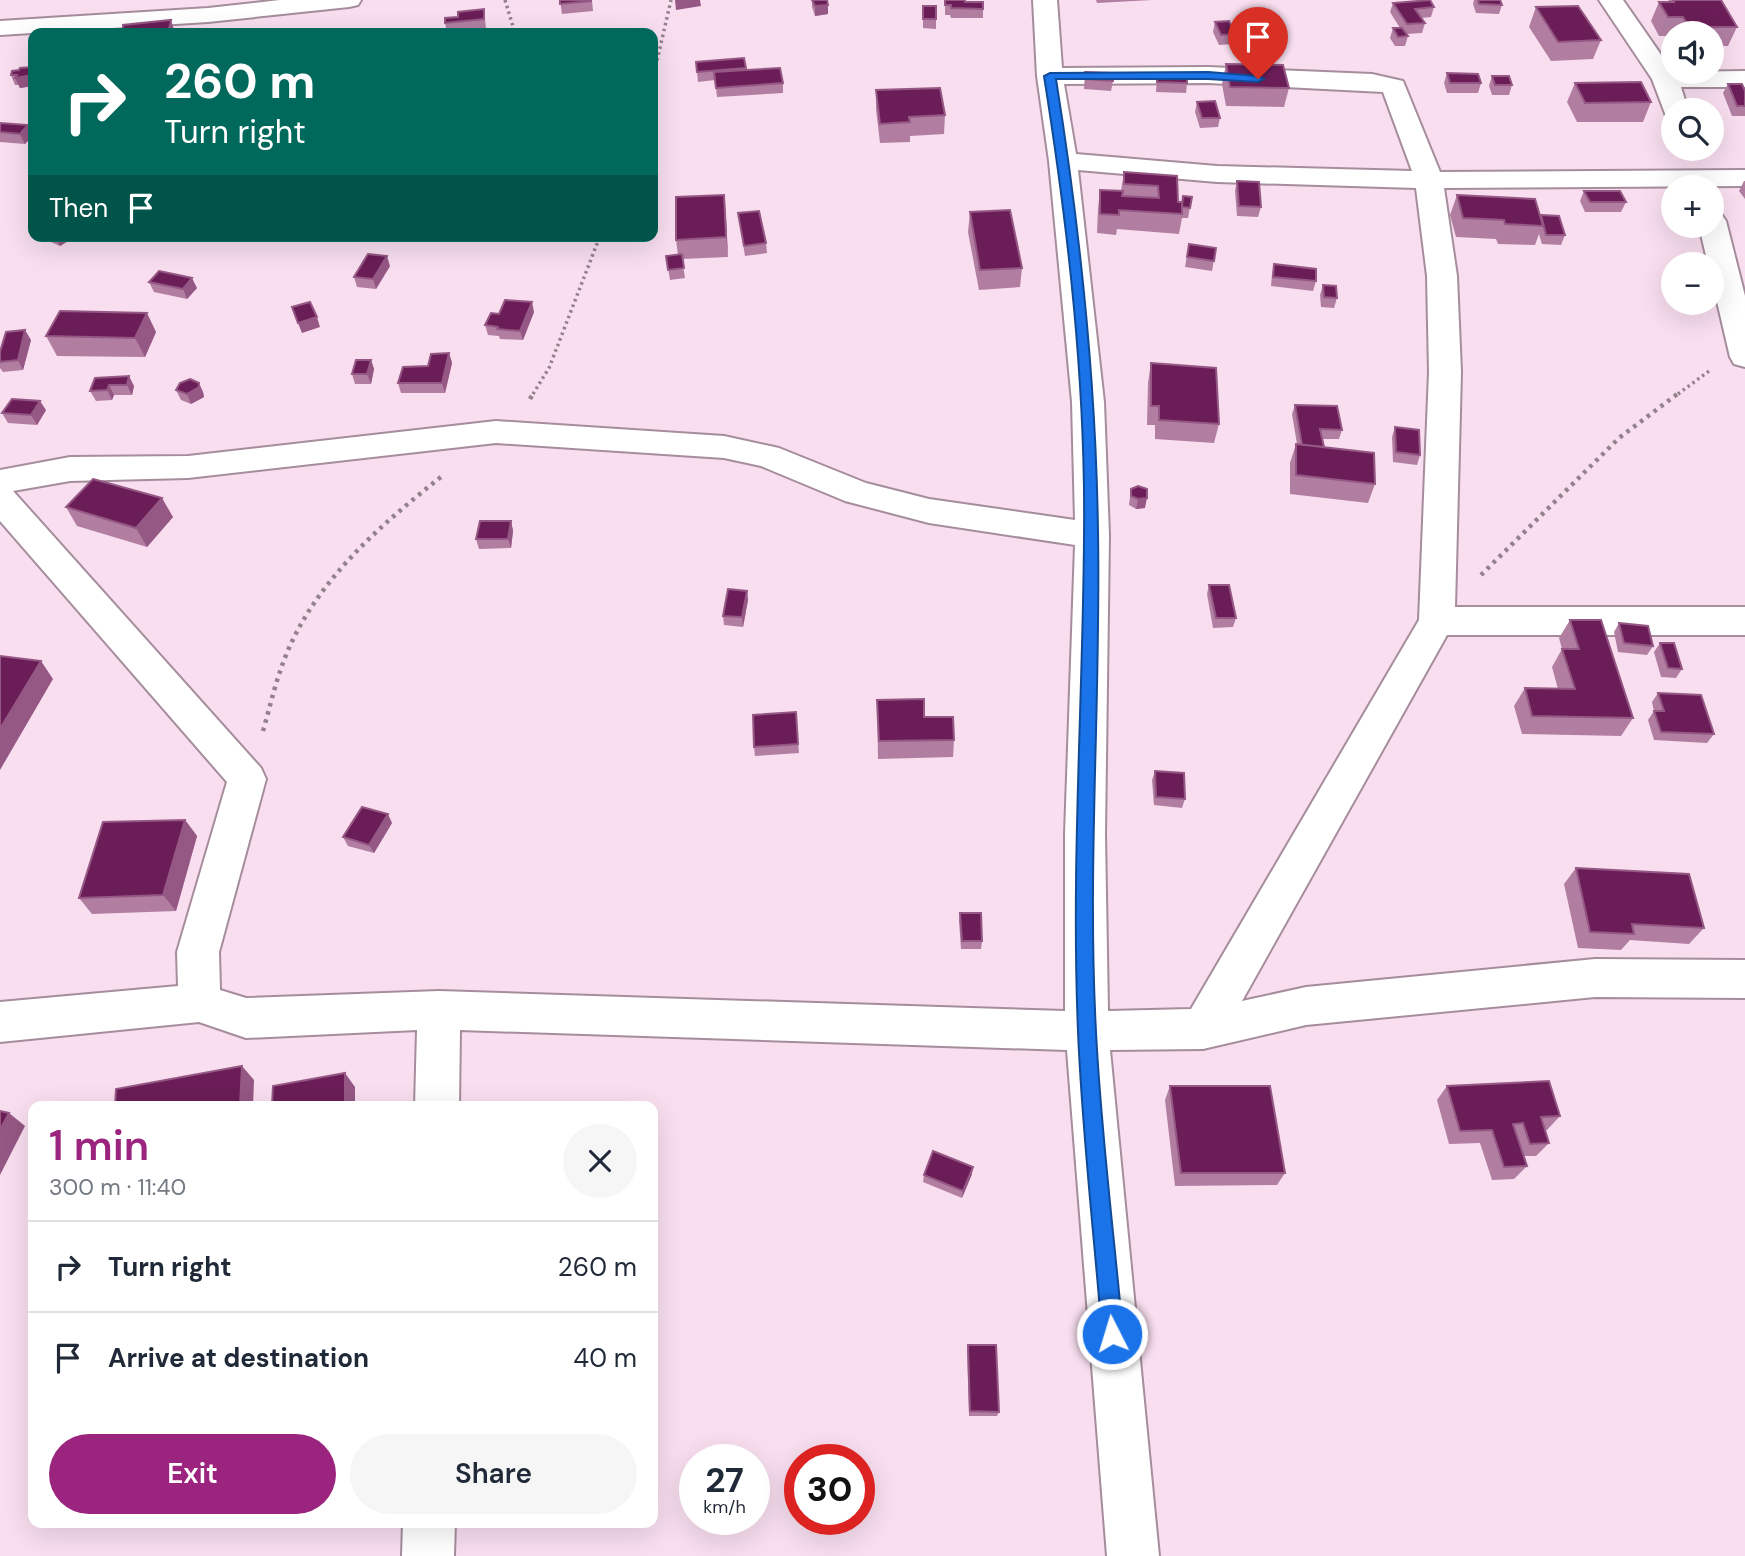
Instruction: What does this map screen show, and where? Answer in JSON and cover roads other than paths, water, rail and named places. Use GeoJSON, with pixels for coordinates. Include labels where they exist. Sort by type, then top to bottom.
{"type":"FeatureCollection","features":[{"type":"Feature","properties":{"kind":"street"},"geometry":{"type":"LineString","coordinates":[[0,45],[10,28],[208,15],[349,0]]}},
{"type":"Feature","properties":{"kind":"street"},"geometry":{"type":"LineString","coordinates":[[1045,0],[1050,76],[1063,161],[1088,402],[1091,535],[1085,834],[1087,1031],[1133,1556]]}},
{"type":"Feature","properties":{"kind":"street"},"geometry":{"type":"LineString","coordinates":[[1611,0],[1661,73]]}},
{"type":"Feature","properties":{"kind":"street"},"geometry":{"type":"LineString","coordinates":[[1050,76],[1208,75],[1388,84],[1398,92],[1429,180],[1442,276],[1445,372],[1437,621],[1203,1029]]}},
{"type":"Feature","properties":{"kind":"street"},"geometry":{"type":"LineString","coordinates":[[1724,79],[1745,79]]}},
{"type":"Feature","properties":{"kind":"street"},"geometry":{"type":"LineString","coordinates":[[1063,161],[1217,174],[1429,180],[1661,182]]}},
{"type":"Feature","properties":{"kind":"street"},"geometry":{"type":"LineString","coordinates":[[1724,180],[1745,178]]}},
{"type":"Feature","properties":{"kind":"street"},"geometry":{"type":"LineString","coordinates":[[1716,238],[1743,352]]}},
{"type":"Feature","properties":{"kind":"street"},"geometry":{"type":"LineString","coordinates":[[0,482],[70,469],[188,467],[496,432],[650,440],[724,447],[767,456],[857,493],[929,511],[1091,535]]}},
{"type":"Feature","properties":{"kind":"street"},"geometry":{"type":"LineString","coordinates":[[0,499],[247,779],[198,952],[198,1003]]}},
{"type":"Feature","properties":{"kind":"street"},"geometry":{"type":"LineString","coordinates":[[1437,621],[1745,621]]}},
{"type":"Feature","properties":{"kind":"street"},"geometry":{"type":"LineString","coordinates":[[0,1022],[198,1003],[246,1018],[439,1010],[1087,1031],[1203,1029],[1306,1006],[1595,978],[1745,979]]}},
{"type":"Feature","properties":{"kind":"street"},"geometry":{"type":"LineString","coordinates":[[437,1101],[439,1010]]}},
{"type":"Feature","properties":{"kind":"street"},"geometry":{"type":"LineString","coordinates":[[428,1556],[429,1528]]}}]}
